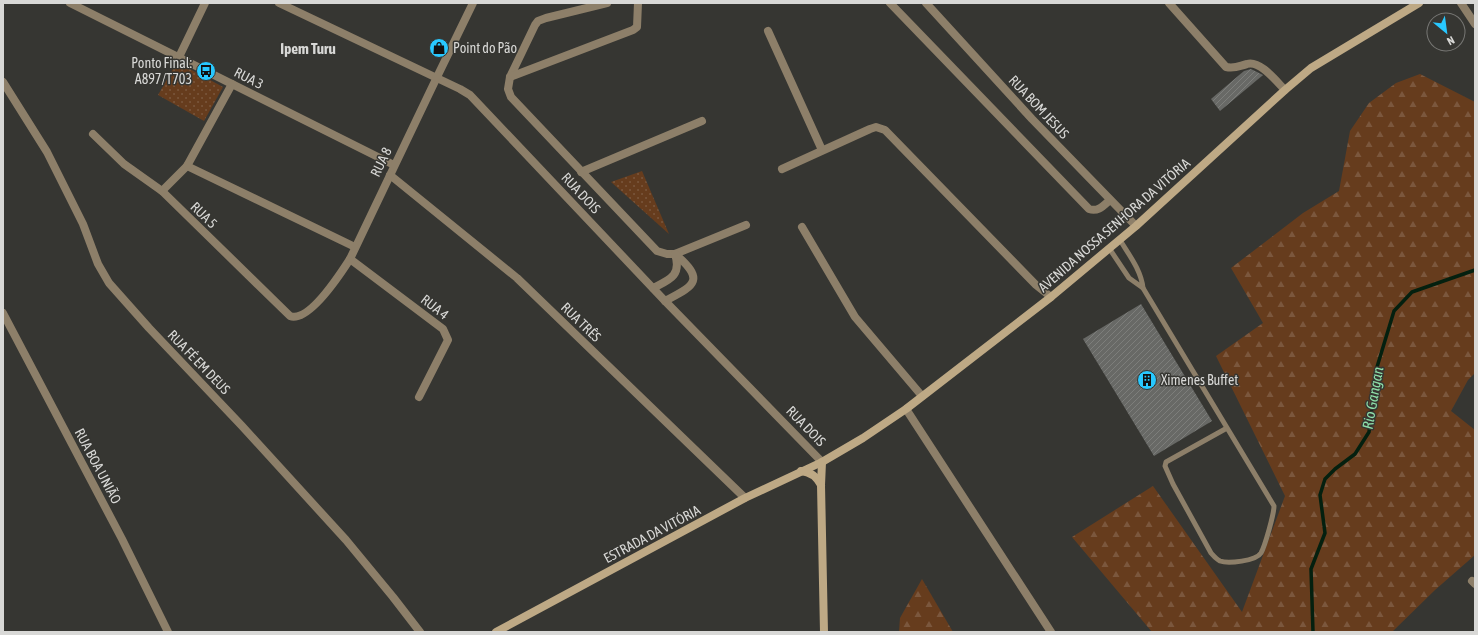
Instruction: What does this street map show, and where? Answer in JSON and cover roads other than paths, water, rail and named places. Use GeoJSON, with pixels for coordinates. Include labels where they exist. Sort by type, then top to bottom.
{"type":"FeatureCollection","features":[{"type":"Feature","properties":{"kind":"main road","name":"AVENIDA NOSSA SENHORA DA VITÓRIA"},"geometry":{"type":"LineString","coordinates":[[822,462],[852,445],[906,409],[1051,297],[1136,226],[1284,90],[1311,68],[1419,3]]}},
{"type":"Feature","properties":{"kind":"main road","name":"ESTRADA DA VITÓRIA"},"geometry":{"type":"LineString","coordinates":[[496,632],[746,498],[822,462]]}},
{"type":"Feature","properties":{"kind":"main road"},"geometry":{"type":"LineString","coordinates":[[822,462],[821,485],[824,632]]}},
{"type":"Feature","properties":{"kind":"main road"},"geometry":{"type":"LineString","coordinates":[[801,471],[816,477],[821,485]]}},
{"type":"Feature","properties":{"kind":"street","name":"RUA 3"},"geometry":{"type":"LineString","coordinates":[[70,3],[394,165]]}},
{"type":"Feature","properties":{"kind":"street"},"geometry":{"type":"LineString","coordinates":[[179,58],[205,3]]}},
{"type":"Feature","properties":{"kind":"street","name":"RUA DOIS"},"geometry":{"type":"LineString","coordinates":[[279,3],[470,95],[652,288],[822,462]]}},
{"type":"Feature","properties":{"kind":"street","name":"RUA 8"},"geometry":{"type":"LineString","coordinates":[[295,318],[314,305],[332,285],[350,259],[354,247],[473,3]]}},
{"type":"Feature","properties":{"kind":"street"},"geometry":{"type":"LineString","coordinates":[[607,3],[538,21],[510,77],[508,89],[511,97],[652,248],[662,253],[676,254],[746,225]]}},
{"type":"Feature","properties":{"kind":"street"},"geometry":{"type":"LineString","coordinates":[[510,77],[633,30],[637,27],[638,22],[638,3]]}},
{"type":"Feature","properties":{"kind":"street"},"geometry":{"type":"LineString","coordinates":[[890,3],[1089,209],[1094,211],[1100,209],[1110,200]]}},
{"type":"Feature","properties":{"kind":"street","name":"RUA BOM JESUS"},"geometry":{"type":"LineString","coordinates":[[926,3],[1032,119],[1136,226]]}},
{"type":"Feature","properties":{"kind":"street"},"geometry":{"type":"LineString","coordinates":[[1169,3],[1226,67],[1234,69],[1249,63],[1260,65],[1284,90]]}},
{"type":"Feature","properties":{"kind":"street"},"geometry":{"type":"LineString","coordinates":[[1461,3],[1475,24]]}},
{"type":"Feature","properties":{"kind":"street"},"geometry":{"type":"LineString","coordinates":[[768,31],[822,150]]}},
{"type":"Feature","properties":{"kind":"street","name":"RUA FÉ EM DEUS"},"geometry":{"type":"LineString","coordinates":[[3,82],[47,152],[83,224],[98,264],[109,283],[346,540],[420,632]]}},
{"type":"Feature","properties":{"kind":"street"},"geometry":{"type":"LineString","coordinates":[[162,191],[187,166],[232,84]]}},
{"type":"Feature","properties":{"kind":"street"},"geometry":{"type":"LineString","coordinates":[[581,172],[702,121]]}},
{"type":"Feature","properties":{"kind":"street"},"geometry":{"type":"LineString","coordinates":[[782,169],[870,129],[876,128],[885,130],[1036,285],[1051,297]]}},
{"type":"Feature","properties":{"kind":"street","name":"RUA 5"},"geometry":{"type":"LineString","coordinates":[[93,134],[124,164],[162,191],[290,316],[295,318]]}},
{"type":"Feature","properties":{"kind":"street"},"geometry":{"type":"LineString","coordinates":[[187,166],[354,247]]}},
{"type":"Feature","properties":{"kind":"street","name":"RUA TRÊS"},"geometry":{"type":"LineString","coordinates":[[390,175],[517,278],[746,498]]}},
{"type":"Feature","properties":{"kind":"street"},"geometry":{"type":"LineString","coordinates":[[802,227],[855,317],[922,396]]}},
{"type":"Feature","properties":{"kind":"street"},"geometry":{"type":"LineString","coordinates":[[652,288],[667,281],[675,274],[678,265],[676,254]]}},
{"type":"Feature","properties":{"kind":"street"},"geometry":{"type":"LineString","coordinates":[[665,301],[686,289],[693,281],[692,272],[689,267],[676,254]]}},
{"type":"Feature","properties":{"kind":"street","name":"RUA 4"},"geometry":{"type":"LineString","coordinates":[[350,259],[443,329],[447,336],[448,340],[419,396]]}},
{"type":"Feature","properties":{"kind":"street","name":"RUA BOA UNIÃO"},"geometry":{"type":"LineString","coordinates":[[3,313],[122,540],[168,632]]}},
{"type":"Feature","properties":{"kind":"street"},"geometry":{"type":"LineString","coordinates":[[906,409],[1051,632]]}},
{"type":"Feature","properties":{"kind":"lane"},"geometry":{"type":"LineString","coordinates":[[1120,240],[1138,271],[1142,280],[1143,288]]}},
{"type":"Feature","properties":{"kind":"lane"},"geometry":{"type":"LineString","coordinates":[[1109,248],[1129,278],[1143,288],[1227,428],[1274,508],[1260,554],[1255,558],[1229,563],[1219,560],[1210,553],[1164,466],[1166,462],[1227,428]]}},
{"type":"Feature","properties":{"kind":"waterway","name":"Rio Gangan"},"geometry":{"type":"LineString","coordinates":[[1313,632],[1311,569],[1325,533],[1320,495],[1325,479],[1335,469],[1355,454],[1369,432],[1377,367],[1394,311],[1412,292],[1475,270]]}},
{"type":"Feature","properties":{"kind":"place","name":"Point do Pão"},"geometry":{"type":"Point","coordinates":[439,48]}},
{"type":"Feature","properties":{"kind":"place","name":"Ponto Final: A897/T703"},"geometry":{"type":"Point","coordinates":[206,71]}},
{"type":"Feature","properties":{"kind":"place","name":"Ximenes Buffet"},"geometry":{"type":"Point","coordinates":[1147,380]}},
{"type":"Feature","properties":{"kind":"district","name":"Ipem Turu"},"geometry":{"type":"Point","coordinates":[308,49]}}]}
